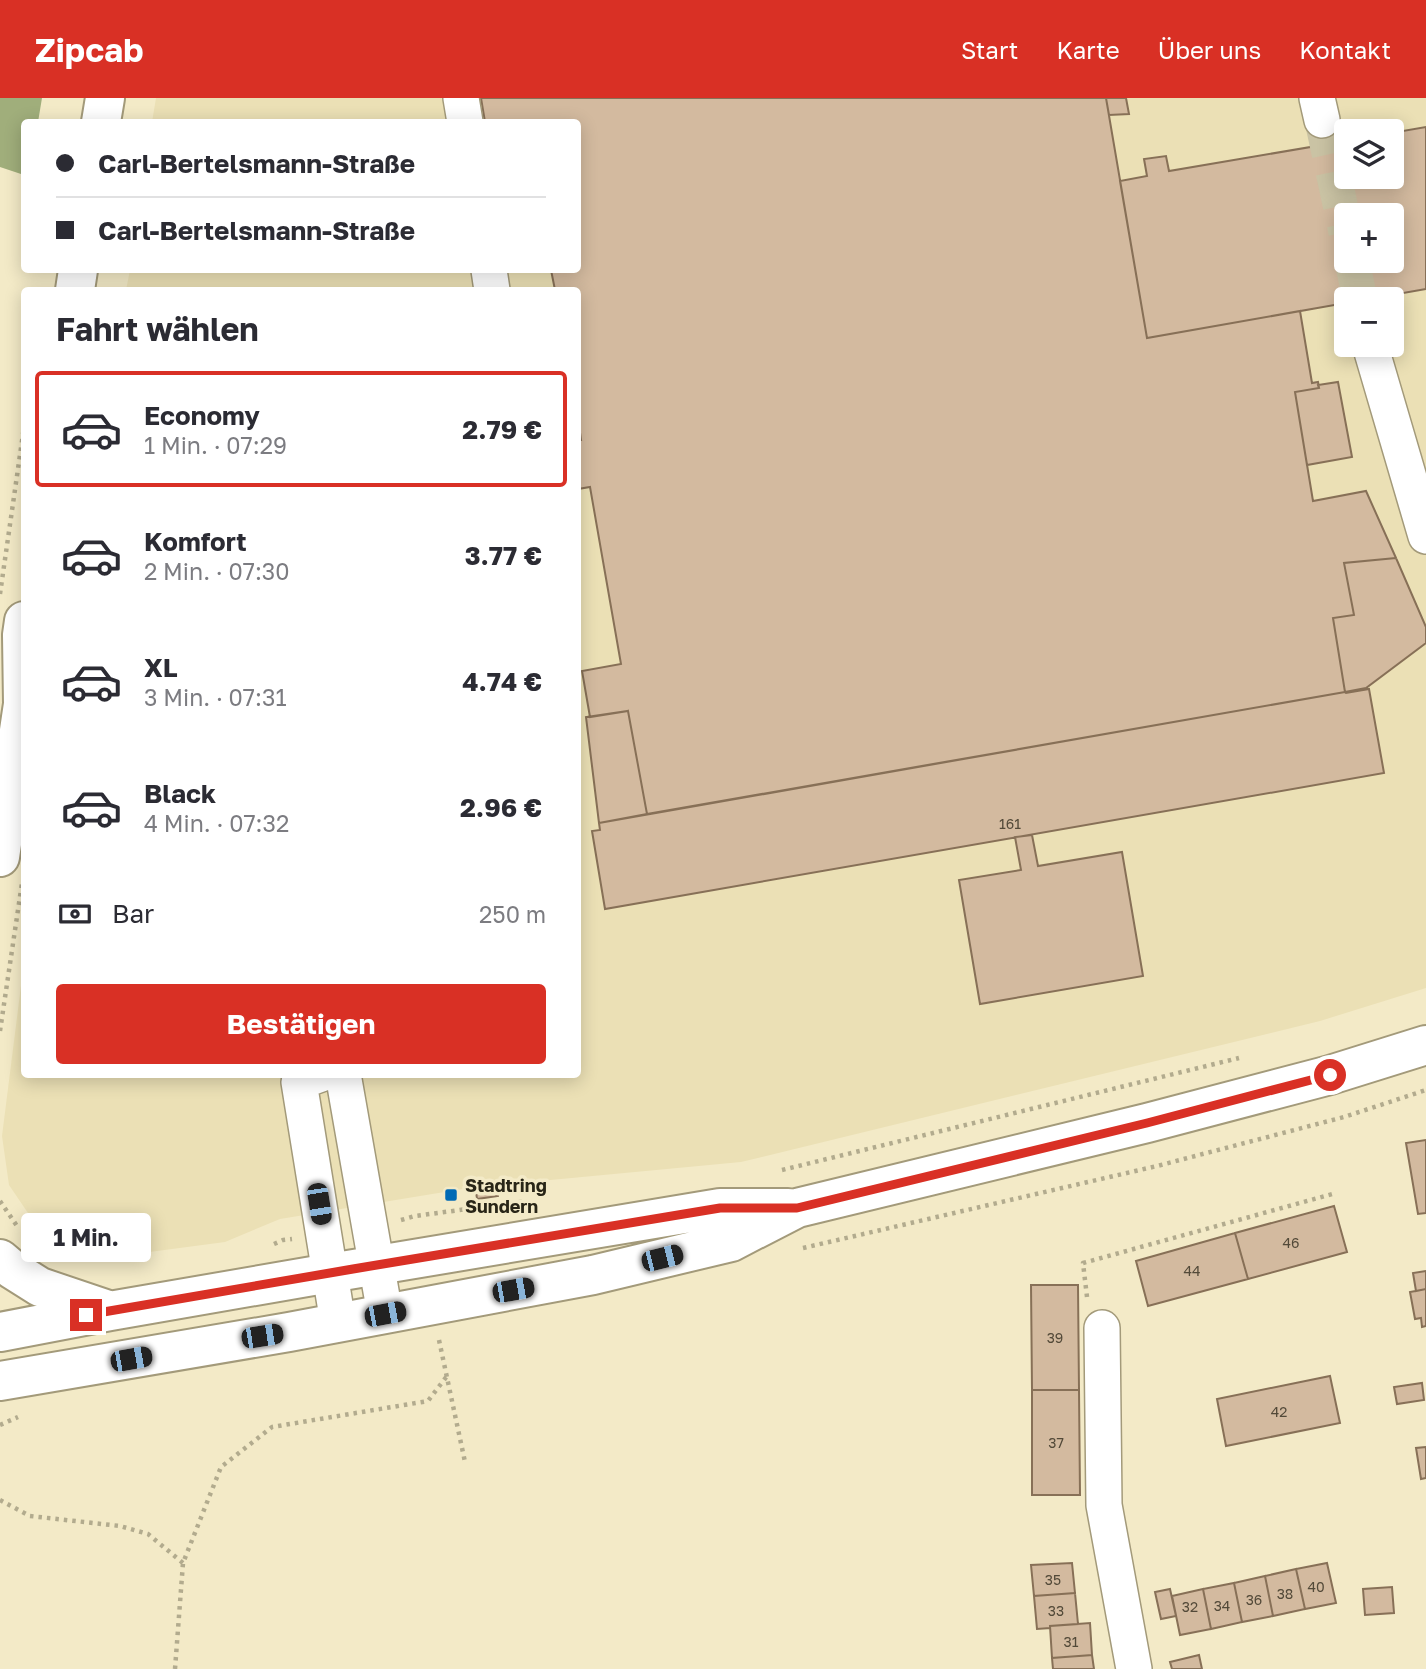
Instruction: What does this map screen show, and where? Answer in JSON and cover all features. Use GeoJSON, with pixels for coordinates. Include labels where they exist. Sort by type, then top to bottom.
{"type":"FeatureCollection","features":[{"type":"Feature","properties":{"kind":"main road"},"geometry":{"type":"LineString","coordinates":[[101,119],[104,98]]}},
{"type":"Feature","properties":{"kind":"main road"},"geometry":{"type":"LineString","coordinates":[[0,697],[21,634]]}},
{"type":"Feature","properties":{"kind":"main road"},"geometry":{"type":"LineString","coordinates":[[11,869],[21,732]]}},
{"type":"Feature","properties":{"kind":"main road"},"geometry":{"type":"LineString","coordinates":[[0,1381],[338,1323],[593,1275],[731,1242],[797,1208],[1147,1123],[1330,1075],[1426,1045]]}},
{"type":"Feature","properties":{"kind":"main road"},"geometry":{"type":"LineString","coordinates":[[0,1332],[376,1265],[720,1208],[797,1208]]}},
{"type":"Feature","properties":{"kind":"main road"},"geometry":{"type":"LineString","coordinates":[[10,1244],[13,1270],[40,1287],[110,1311]]}},
{"type":"Feature","properties":{"kind":"street"},"geometry":{"type":"LineString","coordinates":[[461,98],[464,119]]}},
{"type":"Feature","properties":{"kind":"street"},"geometry":{"type":"LineString","coordinates":[[1374,357],[1426,536]]}},
{"type":"Feature","properties":{"kind":"street"},"geometry":{"type":"LineString","coordinates":[[310,1078],[330,1273],[338,1323]]}},
{"type":"Feature","properties":{"kind":"street"},"geometry":{"type":"LineString","coordinates":[[344,1078],[385,1314]]}},
{"type":"Feature","properties":{"kind":"street"},"geometry":{"type":"LineString","coordinates":[[1102,1328],[1104,1505],[1134,1669]]}},
{"type":"Feature","properties":{"kind":"path"},"geometry":{"type":"LineString","coordinates":[[0,594],[21,448]]}},
{"type":"Feature","properties":{"kind":"path"},"geometry":{"type":"LineString","coordinates":[[0,1031],[11,869]]}},
{"type":"Feature","properties":{"kind":"path"},"geometry":{"type":"LineString","coordinates":[[778,1171],[1245,1057]]}},
{"type":"Feature","properties":{"kind":"path"},"geometry":{"type":"LineString","coordinates":[[820,1243],[1157,1166],[1344,1117],[1426,1090]]}},
{"type":"Feature","properties":{"kind":"path"},"geometry":{"type":"LineString","coordinates":[[1102,1328],[1089,1317],[1083,1263],[1336,1193]]}},
{"type":"Feature","properties":{"kind":"path"},"geometry":{"type":"LineString","coordinates":[[415,1216],[536,1200]]}},
{"type":"Feature","properties":{"kind":"path"},"geometry":{"type":"LineString","coordinates":[[0,1201],[14,1223],[10,1244]]}},
{"type":"Feature","properties":{"kind":"path"},"geometry":{"type":"LineString","coordinates":[[440,1343],[465,1462]]}},
{"type":"Feature","properties":{"kind":"path"},"geometry":{"type":"LineString","coordinates":[[175,1669],[183,1563],[221,1467],[272,1427],[428,1401],[447,1376]]}},
{"type":"Feature","properties":{"kind":"path"},"geometry":{"type":"LineString","coordinates":[[0,1500],[30,1516],[120,1526],[148,1534],[183,1563]]}},
{"type":"Feature","properties":{"kind":"shaded area"},"geometry":{"type":"Polygon","coordinates":[[[156,98],[1426,98],[1426,988],[1320,1021],[741,1162],[475,1187],[280,1219],[225,1242],[104,1258],[45,1238],[9,1185],[2,1136],[21,986],[21,1078],[581,1078],[581,287],[127,287],[129,273],[581,273],[581,119],[152,119],[156,98]]]}},
{"type":"Feature","properties":{"kind":"green space"},"geometry":{"type":"Polygon","coordinates":[[[0,98],[42,98],[38,119],[21,119],[21,174],[0,167],[0,98]]]}},
{"type":"Feature","properties":{"kind":"building"},"geometry":{"type":"Polygon","coordinates":[[[481,98],[1106,98],[1147,338],[1300,311],[1312,383],[1318,382],[1319,388],[1295,392],[1313,501],[1366,491],[1396,558],[1344,563],[1354,615],[1333,618],[1345,692],[647,814],[628,711],[590,717],[582,671],[621,664],[590,487],[581,488],[581,287],[554,287],[552,273],[581,273],[581,119],[484,119],[481,98]]]}},
{"type":"Feature","properties":{"kind":"building"},"geometry":{"type":"Polygon","coordinates":[[[1106,98],[1126,98],[1129,114],[1109,115],[1106,98]]]}},
{"type":"Feature","properties":{"kind":"building"},"geometry":{"type":"Polygon","coordinates":[[[1426,127],[1426,289],[1404,293],[1404,287],[1334,287],[1334,305],[1147,338],[1120,181],[1147,176],[1144,159],[1166,156],[1169,171],[1334,143],[1334,189],[1404,189],[1404,131],[1426,127]]]}},
{"type":"Feature","properties":{"kind":"building"},"geometry":{"type":"Polygon","coordinates":[[[1338,382],[1352,457],[1307,465],[1295,392],[1338,382]]]}},
{"type":"Feature","properties":{"kind":"building"},"geometry":{"type":"Polygon","coordinates":[[[1396,558],[1426,627],[1426,643],[1366,688],[1345,692],[1333,618],[1354,615],[1344,563],[1396,558]]]}},
{"type":"Feature","properties":{"kind":"building"},"geometry":{"type":"Polygon","coordinates":[[[1369,689],[1384,773],[605,909],[592,831],[600,830],[599,823],[1369,689]]]}},
{"type":"Feature","properties":{"kind":"building"},"geometry":{"type":"Polygon","coordinates":[[[628,711],[647,814],[599,823],[586,717],[628,711]]]}},
{"type":"Feature","properties":{"kind":"building"},"geometry":{"type":"Polygon","coordinates":[[[1032,835],[1038,866],[1122,852],[1143,976],[980,1004],[959,880],[1021,870],[1015,837],[1032,835]]]}},
{"type":"Feature","properties":{"kind":"building"},"geometry":{"type":"Polygon","coordinates":[[[1426,1140],[1426,1213],[1418,1214],[1406,1143],[1426,1140]]]}},
{"type":"Feature","properties":{"kind":"building"},"geometry":{"type":"Polygon","coordinates":[[[497,1187],[498,1196],[477,1199],[476,1191],[497,1187]]]}},
{"type":"Feature","properties":{"kind":"building"},"geometry":{"type":"Polygon","coordinates":[[[1334,1206],[1347,1252],[1248,1279],[1235,1233],[1334,1206]]]}},
{"type":"Feature","properties":{"kind":"building"},"geometry":{"type":"Polygon","coordinates":[[[1235,1233],[1248,1279],[1148,1306],[1136,1261],[1235,1233]]]}},
{"type":"Feature","properties":{"kind":"building"},"geometry":{"type":"Polygon","coordinates":[[[1426,1271],[1426,1289],[1416,1291],[1413,1273],[1426,1271]]]}},
{"type":"Feature","properties":{"kind":"building"},"geometry":{"type":"Polygon","coordinates":[[[1031,1285],[1078,1285],[1079,1390],[1032,1390],[1031,1285]]]}},
{"type":"Feature","properties":{"kind":"building"},"geometry":{"type":"Polygon","coordinates":[[[1426,1289],[1426,1326],[1422,1327],[1421,1318],[1415,1319],[1410,1292],[1426,1289]]]}},
{"type":"Feature","properties":{"kind":"building"},"geometry":{"type":"Polygon","coordinates":[[[1330,1376],[1340,1423],[1226,1446],[1217,1399],[1330,1376]]]}},
{"type":"Feature","properties":{"kind":"building"},"geometry":{"type":"Polygon","coordinates":[[[1422,1383],[1424,1400],[1397,1404],[1394,1387],[1422,1383]]]}},
{"type":"Feature","properties":{"kind":"building"},"geometry":{"type":"Polygon","coordinates":[[[1032,1390],[1079,1390],[1080,1495],[1032,1495],[1032,1390]]]}},
{"type":"Feature","properties":{"kind":"building"},"geometry":{"type":"Polygon","coordinates":[[[1426,1447],[1426,1478],[1421,1479],[1416,1448],[1426,1447]]]}},
{"type":"Feature","properties":{"kind":"building"},"geometry":{"type":"Polygon","coordinates":[[[1072,1563],[1075,1593],[1034,1596],[1031,1565],[1072,1563]]]}},
{"type":"Feature","properties":{"kind":"building"},"geometry":{"type":"Polygon","coordinates":[[[1327,1563],[1336,1603],[1305,1609],[1296,1569],[1327,1563]]]}},
{"type":"Feature","properties":{"kind":"building"},"geometry":{"type":"Polygon","coordinates":[[[1296,1569],[1305,1609],[1273,1616],[1265,1576],[1296,1569]]]}},
{"type":"Feature","properties":{"kind":"building"},"geometry":{"type":"Polygon","coordinates":[[[1265,1576],[1273,1616],[1242,1622],[1234,1583],[1265,1576]]]}},
{"type":"Feature","properties":{"kind":"building"},"geometry":{"type":"Polygon","coordinates":[[[1234,1583],[1242,1622],[1211,1629],[1203,1589],[1234,1583]]]}},
{"type":"Feature","properties":{"kind":"building"},"geometry":{"type":"Polygon","coordinates":[[[1392,1587],[1394,1613],[1365,1615],[1363,1589],[1392,1587]]]}},
{"type":"Feature","properties":{"kind":"building"},"geometry":{"type":"Polygon","coordinates":[[[1170,1589],[1176,1616],[1161,1619],[1155,1592],[1170,1589]]]}},
{"type":"Feature","properties":{"kind":"building"},"geometry":{"type":"Polygon","coordinates":[[[1203,1589],[1211,1629],[1180,1635],[1172,1596],[1203,1589]]]}},
{"type":"Feature","properties":{"kind":"building"},"geometry":{"type":"Polygon","coordinates":[[[1075,1593],[1078,1624],[1037,1629],[1034,1596],[1075,1593]]]}},
{"type":"Feature","properties":{"kind":"building"},"geometry":{"type":"Polygon","coordinates":[[[1090,1623],[1092,1655],[1052,1658],[1050,1626],[1090,1623]]]}},
{"type":"Feature","properties":{"kind":"building"},"geometry":{"type":"Polygon","coordinates":[[[1092,1655],[1094,1669],[1053,1669],[1052,1658],[1092,1655]]]}},
{"type":"Feature","properties":{"kind":"building"},"geometry":{"type":"Polygon","coordinates":[[[1199,1655],[1202,1669],[1172,1669],[1170,1662],[1199,1655]]]}},
{"type":"Feature","properties":{"kind":"tunnel"},"geometry":{"type":"LineString","coordinates":[[1322,120],[1340,203]]}},
{"type":"Feature","properties":{"kind":"tunnel"},"geometry":{"type":"LineString","coordinates":[[1355,273],[1357,287]]}},
{"type":"Feature","properties":{"kind":"place","name":"Stadtring Sundern"},"geometry":{"type":"Point","coordinates":[451,1195]}},
{"type":"Feature","properties":{"kind":"route"},"geometry":{"type":"LineString","coordinates":[[86,1315],[720,1208],[797,1208],[1147,1123],[1330,1075]]}}]}
